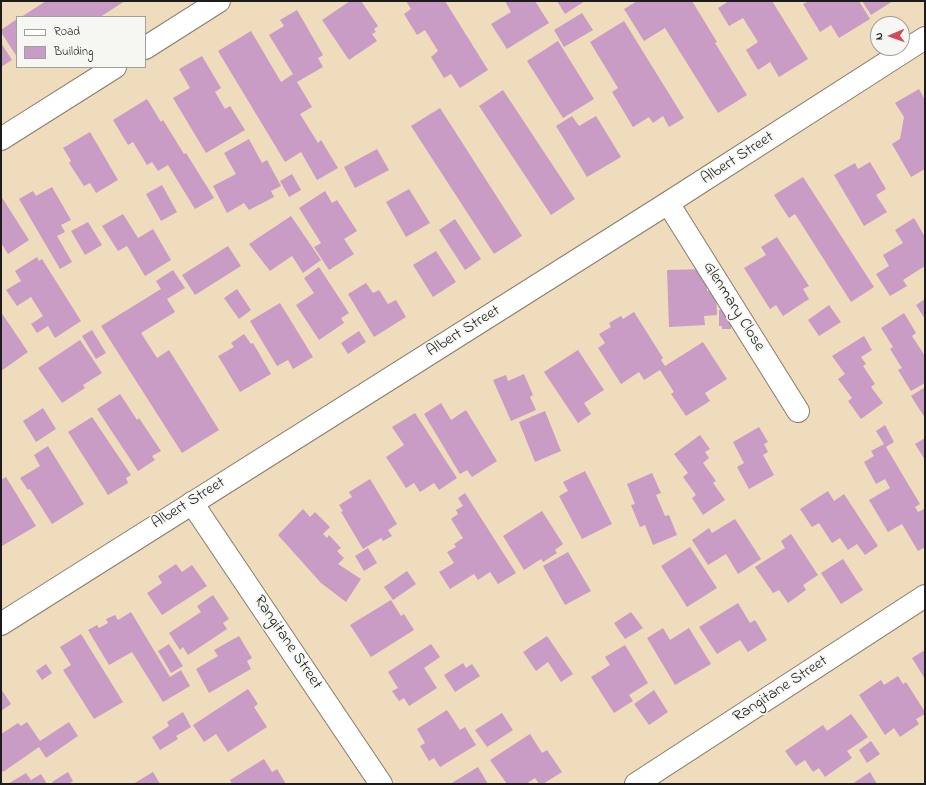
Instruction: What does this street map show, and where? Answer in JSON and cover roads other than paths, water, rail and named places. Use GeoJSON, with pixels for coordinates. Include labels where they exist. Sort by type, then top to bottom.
{"type":"FeatureCollection","features":[{"type":"Feature","properties":{"kind":"street"},"geometry":{"type":"LineString","coordinates":[[146,47],[212,3]]}},
{"type":"Feature","properties":{"kind":"street","name":"Albert Street"},"geometry":{"type":"LineString","coordinates":[[1,624],[668,203],[925,38]]}},
{"type":"Feature","properties":{"kind":"street"},"geometry":{"type":"LineString","coordinates":[[1,139],[113,68]]}},
{"type":"Feature","properties":{"kind":"street","name":"Glenmary Close"},"geometry":{"type":"LineString","coordinates":[[668,203],[798,411]]}},
{"type":"Feature","properties":{"kind":"street","name":"Rangitane Street"},"geometry":{"type":"LineString","coordinates":[[192,503],[381,784]]}},
{"type":"Feature","properties":{"kind":"street","name":"Rangitane Street"},"geometry":{"type":"LineString","coordinates":[[636,784],[925,596]]}}]}
